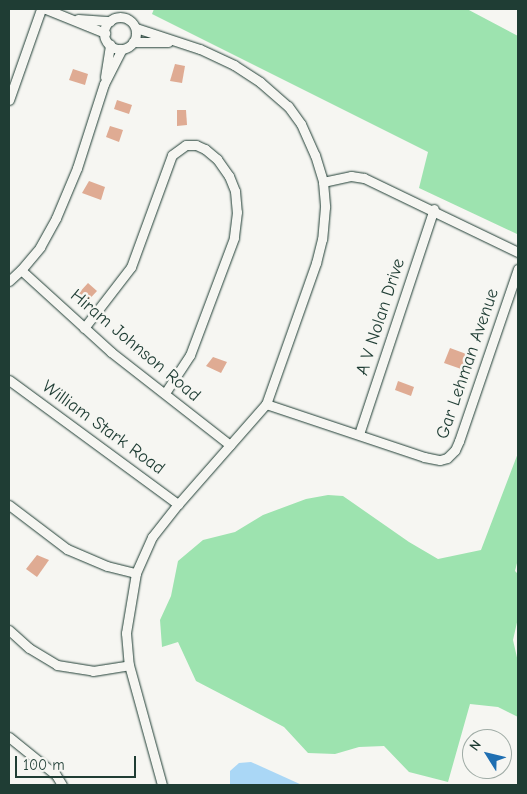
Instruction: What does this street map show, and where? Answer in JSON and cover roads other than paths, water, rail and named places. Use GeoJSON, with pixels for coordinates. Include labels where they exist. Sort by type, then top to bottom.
{"type":"FeatureCollection","features":[{"type":"Feature","properties":{"kind":"street"},"geometry":{"type":"LineString","coordinates":[[9,100],[41,9]]}},
{"type":"Feature","properties":{"kind":"street"},"geometry":{"type":"LineString","coordinates":[[9,281],[21,270],[40,246],[56,218],[77,168],[104,84],[110,44],[105,33],[46,9]]}},
{"type":"Feature","properties":{"kind":"street"},"geometry":{"type":"LineString","coordinates":[[73,19],[110,21],[114,18],[125,18],[136,28],[173,42],[200,49],[234,65],[260,82],[288,106],[301,124],[316,155],[323,182],[325,207],[318,255],[266,404],[178,504],[152,537],[136,573],[126,633],[129,665],[162,785]]}},
{"type":"Feature","properties":{"kind":"street"},"geometry":{"type":"LineString","coordinates":[[105,33],[110,21]]}},
{"type":"Feature","properties":{"kind":"street"},"geometry":{"type":"LineString","coordinates":[[133,42],[136,28]]}},
{"type":"Feature","properties":{"kind":"street"},"geometry":{"type":"LineString","coordinates":[[104,84],[122,49],[133,42],[173,42]]}},
{"type":"Feature","properties":{"kind":"street"},"geometry":{"type":"LineString","coordinates":[[110,44],[122,49]]}},
{"type":"Feature","properties":{"kind":"street"},"geometry":{"type":"LineString","coordinates":[[84,328],[131,267],[172,155],[186,145],[196,145],[205,149],[217,159],[229,176],[234,191],[237,212],[234,238],[190,356],[165,393]]}},
{"type":"Feature","properties":{"kind":"street"},"geometry":{"type":"LineString","coordinates":[[323,182],[351,176],[364,178],[518,252]]}},
{"type":"Feature","properties":{"kind":"street","name":"A V Nolan Drive"},"geometry":{"type":"LineString","coordinates":[[359,434],[434,210]]}},
{"type":"Feature","properties":{"kind":"street","name":"Gar Lehman Avenue"},"geometry":{"type":"LineString","coordinates":[[266,404],[430,458],[442,459],[451,455],[459,441],[518,269]]}},
{"type":"Feature","properties":{"kind":"street","name":"Hiram Johnson Road"},"geometry":{"type":"LineString","coordinates":[[21,270],[118,358],[230,445]]}},
{"type":"Feature","properties":{"kind":"street","name":"William Stark Road"},"geometry":{"type":"LineString","coordinates":[[9,380],[178,504]]}},
{"type":"Feature","properties":{"kind":"street"},"geometry":{"type":"LineString","coordinates":[[9,505],[67,548],[107,566],[136,573]]}},
{"type":"Feature","properties":{"kind":"street"},"geometry":{"type":"LineString","coordinates":[[9,630],[29,648],[58,665],[93,671],[129,665]]}},
{"type":"Feature","properties":{"kind":"street"},"geometry":{"type":"LineString","coordinates":[[9,737],[56,775],[62,785]]}},
{"type":"Feature","properties":{"kind":"water"},"geometry":{"type":"Polygon","coordinates":[[[251,762],[302,785],[230,785],[230,771],[239,763],[251,762]]]}}]}
